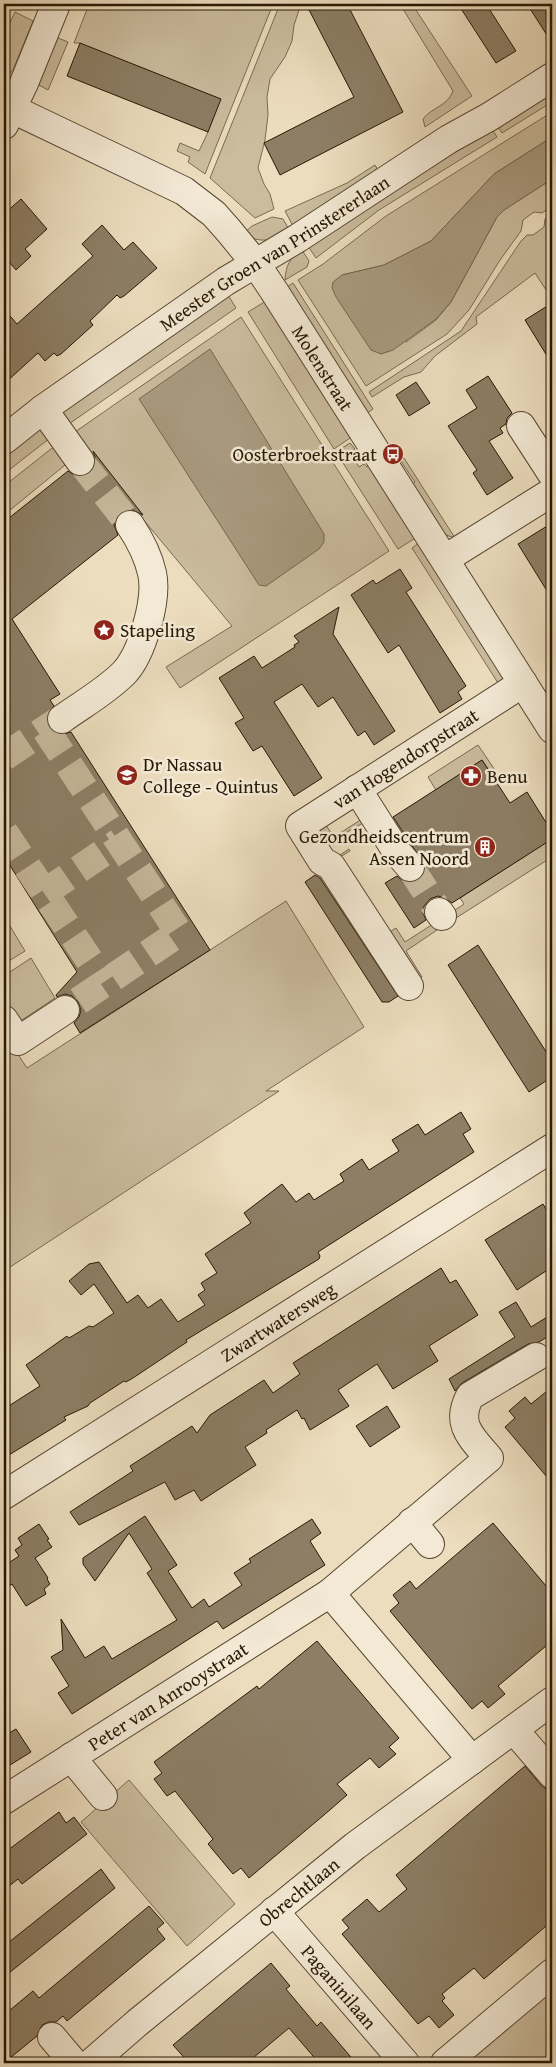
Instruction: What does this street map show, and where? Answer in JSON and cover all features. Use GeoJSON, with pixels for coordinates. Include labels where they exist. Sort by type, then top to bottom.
{"type":"FeatureCollection","features":[{"type":"Feature","properties":{"kind":"street"},"geometry":{"type":"LineString","coordinates":[[7,113],[56,4]]}},
{"type":"Feature","properties":{"kind":"street","name":"Meester Groen van Prinstererlaan"},"geometry":{"type":"LineString","coordinates":[[4,440],[43,409],[226,282],[449,139],[489,117],[552,77]]}},
{"type":"Feature","properties":{"kind":"street","name":"Molenstraat"},"geometry":{"type":"LineString","coordinates":[[7,113],[184,191],[214,214],[256,264],[552,729]]}},
{"type":"Feature","properties":{"kind":"street"},"geometry":{"type":"LineString","coordinates":[[43,409],[80,462]]}},
{"type":"Feature","properties":{"kind":"street"},"geometry":{"type":"LineString","coordinates":[[521,426],[552,474]]}},
{"type":"Feature","properties":{"kind":"street"},"geometry":{"type":"LineString","coordinates":[[445,559],[552,492]]}},
{"type":"Feature","properties":{"kind":"street"},"geometry":{"type":"LineString","coordinates":[[62,718],[124,673],[139,652],[151,606],[153,575],[141,542],[130,525]]}},
{"type":"Feature","properties":{"kind":"street","name":"van Hogendorpstraat"},"geometry":{"type":"LineString","coordinates":[[409,986],[331,866],[322,862],[300,826],[523,683]]}},
{"type":"Feature","properties":{"kind":"street"},"geometry":{"type":"LineString","coordinates":[[357,789],[397,852],[410,867]]}},
{"type":"Feature","properties":{"kind":"street"},"geometry":{"type":"LineString","coordinates":[[4,1020],[18,1041],[65,1010]]}},
{"type":"Feature","properties":{"kind":"street","name":"Zwartwatersweg"},"geometry":{"type":"LineString","coordinates":[[4,1495],[552,1148]]}},
{"type":"Feature","properties":{"kind":"street","name":"Peter van Anrooystraat"},"geometry":{"type":"LineString","coordinates":[[4,1800],[330,1593],[489,1458],[466,1429],[464,1419],[465,1406],[470,1396],[536,1357]]}},
{"type":"Feature","properties":{"kind":"street"},"geometry":{"type":"LineString","coordinates":[[412,1522],[430,1544]]}},
{"type":"Feature","properties":{"kind":"street"},"geometry":{"type":"LineString","coordinates":[[330,1593],[472,1760]]}},
{"type":"Feature","properties":{"kind":"street","name":"Obrechtlaan"},"geometry":{"type":"LineString","coordinates":[[91,2063],[355,1846],[552,1701]]}},
{"type":"Feature","properties":{"kind":"street"},"geometry":{"type":"LineString","coordinates":[[514,1730],[552,1774]]}},
{"type":"Feature","properties":{"kind":"street"},"geometry":{"type":"LineString","coordinates":[[71,1757],[104,1796]]}},
{"type":"Feature","properties":{"kind":"street","name":"Paganinilaan"},"geometry":{"type":"LineString","coordinates":[[274,1911],[405,2063]]}},
{"type":"Feature","properties":{"kind":"street"},"geometry":{"type":"LineString","coordinates":[[445,2063],[552,1974]]}},
{"type":"Feature","properties":{"kind":"street"},"geometry":{"type":"LineString","coordinates":[[52,2037],[74,2063]]}},
{"type":"Feature","properties":{"kind":"shaded area"},"geometry":{"type":"Polygon","coordinates":[[[89,4],[246,4],[256,8],[258,4],[273,4],[205,174],[188,162],[190,157],[177,151],[180,143],[199,151],[208,132],[80,43],[74,43],[89,4]]]}},
{"type":"Feature","properties":{"kind":"shaded area"},"geometry":{"type":"Polygon","coordinates":[[[280,4],[301,4],[294,25],[292,41],[285,57],[270,79],[267,97],[268,115],[265,140],[258,168],[270,194],[274,209],[255,218],[210,178],[280,4]]]}},
{"type":"Feature","properties":{"kind":"shaded area"},"geometry":{"type":"Polygon","coordinates":[[[400,4],[412,4],[472,96],[425,127],[423,119],[444,103],[453,91],[400,4]]]}},
{"type":"Feature","properties":{"kind":"shaded area"},"geometry":{"type":"Polygon","coordinates":[[[15,12],[33,21],[13,70],[4,80],[4,35],[15,12]]]}},
{"type":"Feature","properties":{"kind":"shaded area"},"geometry":{"type":"Polygon","coordinates":[[[53,36],[68,42],[48,90],[35,83],[53,36]]]}},
{"type":"Feature","properties":{"kind":"shaded area"},"geometry":{"type":"Polygon","coordinates":[[[552,91],[552,102],[502,133],[497,126],[552,91]]]}},
{"type":"Feature","properties":{"kind":"shaded area"},"geometry":{"type":"Polygon","coordinates":[[[552,112],[552,137],[494,174],[431,241],[384,265],[342,275],[406,342],[436,320],[451,302],[497,217],[504,210],[552,179],[552,206],[542,213],[534,212],[523,220],[521,231],[500,260],[469,310],[447,334],[366,386],[298,280],[323,264],[386,216],[552,112]]]}},
{"type":"Feature","properties":{"kind":"shaded area"},"geometry":{"type":"Polygon","coordinates":[[[492,129],[497,137],[379,210],[316,258],[308,246],[492,129]]]}},
{"type":"Feature","properties":{"kind":"shaded area"},"geometry":{"type":"Polygon","coordinates":[[[552,137],[552,179],[504,210],[497,217],[451,302],[436,319],[393,350],[381,354],[371,350],[336,297],[332,288],[333,282],[342,275],[384,265],[431,241],[494,174],[552,137]]]}},
{"type":"Feature","properties":{"kind":"shaded area"},"geometry":{"type":"Polygon","coordinates":[[[375,165],[380,173],[294,228],[285,211],[347,183],[375,165]]]}},
{"type":"Feature","properties":{"kind":"shaded area"},"geometry":{"type":"Polygon","coordinates":[[[552,215],[552,295],[550,296],[535,273],[476,317],[477,324],[435,356],[421,372],[404,377],[372,397],[369,392],[461,331],[521,241],[527,235],[533,235],[544,227],[545,219],[552,215]]]}},
{"type":"Feature","properties":{"kind":"shaded area"},"geometry":{"type":"Polygon","coordinates":[[[272,217],[283,219],[290,231],[267,240],[255,239],[244,233],[252,226],[272,217]]]}},
{"type":"Feature","properties":{"kind":"shaded area"},"geometry":{"type":"Polygon","coordinates":[[[302,250],[309,261],[307,267],[285,280],[289,263],[302,250]]]}},
{"type":"Feature","properties":{"kind":"shaded area"},"geometry":{"type":"Polygon","coordinates":[[[293,283],[373,409],[366,414],[287,287],[293,283]]]}},
{"type":"Feature","properties":{"kind":"shaded area"},"geometry":{"type":"Polygon","coordinates":[[[228,295],[236,308],[66,426],[56,413],[228,295]]]}},
{"type":"Feature","properties":{"kind":"shaded area"},"geometry":{"type":"Polygon","coordinates":[[[266,301],[353,436],[334,449],[248,312],[266,301]]]}},
{"type":"Feature","properties":{"kind":"shaded area"},"geometry":{"type":"Polygon","coordinates":[[[241,317],[389,551],[180,688],[166,667],[232,626],[72,434],[241,317]]]}},
{"type":"Feature","properties":{"kind":"shaded area"},"geometry":{"type":"Polygon","coordinates":[[[210,349],[324,534],[324,542],[319,549],[266,586],[259,585],[139,399],[210,349]]]}},
{"type":"Feature","properties":{"kind":"shaded area"},"geometry":{"type":"Polygon","coordinates":[[[40,427],[50,438],[4,474],[4,455],[40,427]]]}},
{"type":"Feature","properties":{"kind":"shaded area"},"geometry":{"type":"Polygon","coordinates":[[[350,443],[355,449],[350,452],[359,467],[364,464],[367,467],[371,465],[417,537],[398,549],[336,452],[350,443]]]}},
{"type":"Feature","properties":{"kind":"shaded area"},"geometry":{"type":"Polygon","coordinates":[[[56,445],[70,461],[4,515],[4,486],[56,445]]]}},
{"type":"Feature","properties":{"kind":"shaded area"},"geometry":{"type":"Polygon","coordinates":[[[404,458],[455,538],[443,534],[411,485],[415,482],[400,460],[404,458]]]}},
{"type":"Feature","properties":{"kind":"shaded area"},"geometry":{"type":"Polygon","coordinates":[[[420,542],[506,678],[498,683],[412,548],[420,542]]]}},
{"type":"Feature","properties":{"kind":"shaded area"},"geometry":{"type":"Polygon","coordinates":[[[478,745],[497,773],[493,776],[482,760],[436,790],[428,777],[478,745]]]}},
{"type":"Feature","properties":{"kind":"shaded area"},"geometry":{"type":"Polygon","coordinates":[[[365,817],[368,820],[323,846],[315,829],[323,821],[334,837],[365,817]]]}},
{"type":"Feature","properties":{"kind":"shaded area"},"geometry":{"type":"Polygon","coordinates":[[[552,839],[552,857],[456,918],[452,912],[464,904],[460,898],[552,839]]]}},
{"type":"Feature","properties":{"kind":"shaded area"},"geometry":{"type":"Polygon","coordinates":[[[349,849],[350,851],[340,857],[388,933],[396,928],[405,942],[433,924],[437,930],[406,951],[422,977],[416,981],[337,857],[349,849]]]}},
{"type":"Feature","properties":{"kind":"shaded area"},"geometry":{"type":"Polygon","coordinates":[[[286,901],[364,1027],[266,1091],[279,1091],[4,1271],[4,1033],[27,1068],[286,901]]]}},
{"type":"Feature","properties":{"kind":"shaded area"},"geometry":{"type":"Polygon","coordinates":[[[4,916],[25,951],[4,964],[4,916]]]}},
{"type":"Feature","properties":{"kind":"shaded area"},"geometry":{"type":"Polygon","coordinates":[[[31,958],[55,998],[19,1022],[4,997],[4,976],[31,958]]]}},
{"type":"Feature","properties":{"kind":"shaded area"},"geometry":{"type":"Polygon","coordinates":[[[129,1780],[235,1904],[187,1946],[81,1822],[129,1780]]]}},
{"type":"Feature","properties":{"kind":"shaded area"},"geometry":{"type":"Polygon","coordinates":[[[552,1988],[552,2063],[463,2063],[552,1988]]]}},
{"type":"Feature","properties":{"kind":"building"},"geometry":{"type":"Polygon","coordinates":[[[306,4],[347,4],[403,112],[280,175],[264,143],[354,97],[306,4]]]}},
{"type":"Feature","properties":{"kind":"building"},"geometry":{"type":"Polygon","coordinates":[[[458,4],[486,4],[516,51],[496,63],[458,4]]]}},
{"type":"Feature","properties":{"kind":"building"},"geometry":{"type":"Polygon","coordinates":[[[527,4],[552,4],[552,43],[527,4]]]}},
{"type":"Feature","properties":{"kind":"building"},"geometry":{"type":"Polygon","coordinates":[[[80,43],[221,99],[208,132],[67,76],[80,43]]]}},
{"type":"Feature","properties":{"kind":"building"},"geometry":{"type":"Polygon","coordinates":[[[21,199],[47,229],[25,249],[31,256],[16,270],[4,256],[4,214],[21,199]]]}},
{"type":"Feature","properties":{"kind":"building"},"geometry":{"type":"Polygon","coordinates":[[[102,225],[124,250],[133,242],[157,268],[124,296],[120,298],[117,295],[90,321],[93,325],[61,354],[57,356],[54,353],[45,361],[38,353],[4,384],[4,309],[17,324],[93,256],[82,244],[102,225]]]}},
{"type":"Feature","properties":{"kind":"building"},"geometry":{"type":"Polygon","coordinates":[[[552,303],[552,364],[525,320],[552,303]]]}},
{"type":"Feature","properties":{"kind":"building"},"geometry":{"type":"Polygon","coordinates":[[[488,376],[512,413],[507,418],[506,424],[500,428],[503,433],[489,441],[513,478],[487,495],[473,473],[477,470],[448,426],[477,408],[466,390],[488,376]]]}},
{"type":"Feature","properties":{"kind":"building"},"geometry":{"type":"Polygon","coordinates":[[[416,382],[430,403],[409,416],[396,395],[416,382]]]}},
{"type":"Feature","properties":{"kind":"building"},"geometry":{"type":"Polygon","coordinates":[[[93,451],[143,515],[130,509],[121,512],[116,518],[114,525],[118,535],[12,619],[60,694],[50,700],[54,706],[48,713],[46,720],[49,728],[56,733],[64,734],[71,732],[210,950],[80,1033],[74,1023],[79,1017],[81,1010],[78,1002],[72,996],[65,994],[57,997],[56,995],[77,972],[4,856],[4,522],[68,471],[81,477],[89,473],[94,468],[96,460],[93,451]]]}},
{"type":"Feature","properties":{"kind":"building"},"geometry":{"type":"Polygon","coordinates":[[[552,523],[552,599],[518,544],[552,523]]]}},
{"type":"Feature","properties":{"kind":"building"},"geometry":{"type":"Polygon","coordinates":[[[400,569],[412,588],[406,592],[466,686],[458,692],[462,699],[440,713],[399,645],[388,653],[351,595],[373,580],[376,584],[400,569]]]}},
{"type":"Feature","properties":{"kind":"building"},"geometry":{"type":"Polygon","coordinates":[[[339,607],[333,634],[395,731],[374,745],[365,731],[358,736],[333,697],[318,707],[302,684],[274,702],[322,778],[294,796],[262,746],[253,751],[235,723],[244,718],[219,678],[254,656],[262,668],[295,647],[294,645],[299,642],[294,636],[339,607]]]}},
{"type":"Feature","properties":{"kind":"building","name":"Gezondheidscentrum Assen Noord"},"geometry":{"type":"Polygon","coordinates":[[[482,760],[510,803],[527,792],[552,832],[552,839],[452,903],[438,896],[430,899],[424,906],[423,913],[426,920],[414,928],[385,883],[397,876],[404,882],[413,882],[421,878],[425,873],[425,865],[393,817],[482,760]]]}},
{"type":"Feature","properties":{"kind":"building"},"geometry":{"type":"Polygon","coordinates":[[[315,875],[320,878],[398,996],[389,1002],[382,1002],[305,882],[315,875]]]}},
{"type":"Feature","properties":{"kind":"building"},"geometry":{"type":"Polygon","coordinates":[[[478,945],[552,1061],[552,1077],[529,1092],[448,965],[478,945]]]}},
{"type":"Feature","properties":{"kind":"building"},"geometry":{"type":"Polygon","coordinates":[[[461,1112],[471,1129],[463,1134],[474,1152],[318,1252],[319,1259],[186,1340],[187,1342],[88,1406],[64,1417],[66,1420],[4,1458],[4,1409],[40,1386],[26,1365],[67,1336],[69,1338],[89,1326],[93,1327],[114,1313],[94,1284],[81,1295],[69,1281],[89,1264],[99,1262],[127,1303],[138,1295],[148,1308],[161,1299],[178,1322],[205,1305],[198,1295],[205,1290],[201,1283],[217,1273],[205,1254],[251,1223],[244,1213],[282,1184],[296,1202],[309,1193],[314,1200],[344,1181],[340,1174],[362,1159],[369,1170],[399,1151],[392,1140],[418,1124],[425,1135],[461,1112]]]}},
{"type":"Feature","properties":{"kind":"building"},"geometry":{"type":"Polygon","coordinates":[[[543,1204],[552,1219],[552,1267],[517,1290],[485,1240],[543,1204]]]}},
{"type":"Feature","properties":{"kind":"building"},"geometry":{"type":"Polygon","coordinates":[[[441,1268],[450,1283],[456,1280],[478,1315],[429,1346],[438,1361],[393,1389],[377,1364],[338,1390],[349,1406],[310,1430],[304,1418],[302,1419],[297,1410],[266,1430],[267,1433],[245,1447],[256,1465],[201,1501],[194,1490],[175,1500],[165,1482],[79,1525],[70,1512],[133,1471],[130,1466],[192,1426],[197,1433],[210,1415],[264,1380],[273,1393],[300,1374],[293,1363],[441,1268]]]}},
{"type":"Feature","properties":{"kind":"building"},"geometry":{"type":"Polygon","coordinates":[[[516,1302],[531,1327],[552,1314],[552,1334],[539,1342],[528,1344],[462,1383],[455,1391],[449,1379],[515,1337],[499,1312],[516,1302]]]}},
{"type":"Feature","properties":{"kind":"building"},"geometry":{"type":"Polygon","coordinates":[[[552,1387],[552,1483],[505,1427],[515,1418],[509,1411],[525,1397],[531,1404],[552,1387]]]}},
{"type":"Feature","properties":{"kind":"building"},"geometry":{"type":"Polygon","coordinates":[[[387,1406],[400,1427],[370,1447],[356,1426],[387,1406]]]}},
{"type":"Feature","properties":{"kind":"building"},"geometry":{"type":"Polygon","coordinates":[[[145,1516],[177,1565],[168,1571],[192,1608],[204,1599],[209,1607],[242,1585],[234,1573],[251,1562],[249,1559],[312,1519],[321,1533],[310,1541],[325,1565],[223,1629],[217,1621],[72,1714],[58,1693],[69,1686],[51,1657],[63,1650],[61,1619],[85,1658],[104,1646],[112,1659],[177,1620],[147,1573],[152,1569],[129,1533],[95,1581],[83,1564],[83,1558],[145,1516]]]}},
{"type":"Feature","properties":{"kind":"building"},"geometry":{"type":"Polygon","coordinates":[[[493,1523],[552,1593],[552,1641],[498,1686],[505,1694],[488,1708],[482,1701],[472,1709],[390,1611],[399,1603],[393,1595],[410,1581],[416,1589],[493,1523]]]}},
{"type":"Feature","properties":{"kind":"building"},"geometry":{"type":"Polygon","coordinates":[[[39,1524],[52,1547],[35,1558],[50,1584],[44,1589],[46,1594],[26,1606],[12,1584],[4,1589],[4,1566],[19,1556],[15,1550],[22,1545],[18,1538],[39,1524]]]}},
{"type":"Feature","properties":{"kind":"building"},"geometry":{"type":"Polygon","coordinates":[[[317,1641],[399,1738],[389,1747],[396,1754],[379,1768],[370,1758],[337,1784],[347,1795],[249,1878],[241,1868],[233,1874],[208,1844],[213,1839],[175,1791],[167,1796],[154,1779],[162,1773],[154,1762],[257,1686],[259,1689],[317,1641]]]}},
{"type":"Feature","properties":{"kind":"building"},"geometry":{"type":"Polygon","coordinates":[[[16,1729],[31,1752],[10,1765],[4,1755],[4,1736],[16,1729]]]}},
{"type":"Feature","properties":{"kind":"building"},"geometry":{"type":"Polygon","coordinates":[[[525,1766],[541,1785],[546,1789],[552,1789],[552,1921],[484,1979],[474,1968],[442,1994],[445,1998],[442,2001],[454,2015],[439,2028],[429,2016],[418,2024],[342,1934],[349,1928],[342,1920],[367,1899],[379,1912],[407,1889],[396,1875],[525,1766]]]}},
{"type":"Feature","properties":{"kind":"building"},"geometry":{"type":"Polygon","coordinates":[[[59,1812],[66,1823],[74,1817],[87,1834],[22,1884],[18,1879],[4,1890],[4,1853],[59,1812]]]}},
{"type":"Feature","properties":{"kind":"building"},"geometry":{"type":"Polygon","coordinates":[[[101,1869],[115,1888],[4,1977],[4,1946],[101,1869]]]}},
{"type":"Feature","properties":{"kind":"building"},"geometry":{"type":"Polygon","coordinates":[[[149,1906],[164,1923],[157,1929],[165,1939],[67,2021],[63,2016],[56,2022],[42,2025],[37,2036],[4,2063],[4,2015],[33,1991],[39,1998],[149,1906]]]}},
{"type":"Feature","properties":{"kind":"building"},"geometry":{"type":"Polygon","coordinates":[[[271,1963],[290,1986],[286,1989],[317,2026],[321,2022],[356,2063],[319,2063],[289,2028],[247,2063],[189,2063],[173,2045],[271,1963]]]}},
{"type":"Feature","properties":{"kind":"tunnel"},"geometry":{"type":"LineString","coordinates":[[80,461],[130,525]]}},
{"type":"Feature","properties":{"kind":"tunnel"},"geometry":{"type":"LineString","coordinates":[[4,757],[61,719]]}},
{"type":"Feature","properties":{"kind":"tunnel"},"geometry":{"type":"LineString","coordinates":[[46,730],[179,933],[65,1010]]}},
{"type":"Feature","properties":{"kind":"tunnel"},"geometry":{"type":"LineString","coordinates":[[4,832],[104,982]]}},
{"type":"Feature","properties":{"kind":"tunnel"},"geometry":{"type":"LineString","coordinates":[[44,893],[119,842]]}},
{"type":"Feature","properties":{"kind":"tunnel"},"geometry":{"type":"LineString","coordinates":[[410,867],[439,912]]}},
{"type":"Feature","properties":{"kind":"place","name":"Oosterbroekstraat"},"geometry":{"type":"Point","coordinates":[393,454]}},
{"type":"Feature","properties":{"kind":"place","name":"Stapeling"},"geometry":{"type":"Point","coordinates":[104,630]}},
{"type":"Feature","properties":{"kind":"place","name":"Dr Nassau College - Quintus"},"geometry":{"type":"Point","coordinates":[127,775]}},
{"type":"Feature","properties":{"kind":"place","name":"Benu"},"geometry":{"type":"Point","coordinates":[471,776]}},
{"type":"Feature","properties":{"kind":"place","name":"Gezondheidscentrum Assen Noord"},"geometry":{"type":"Point","coordinates":[485,847]}}]}
